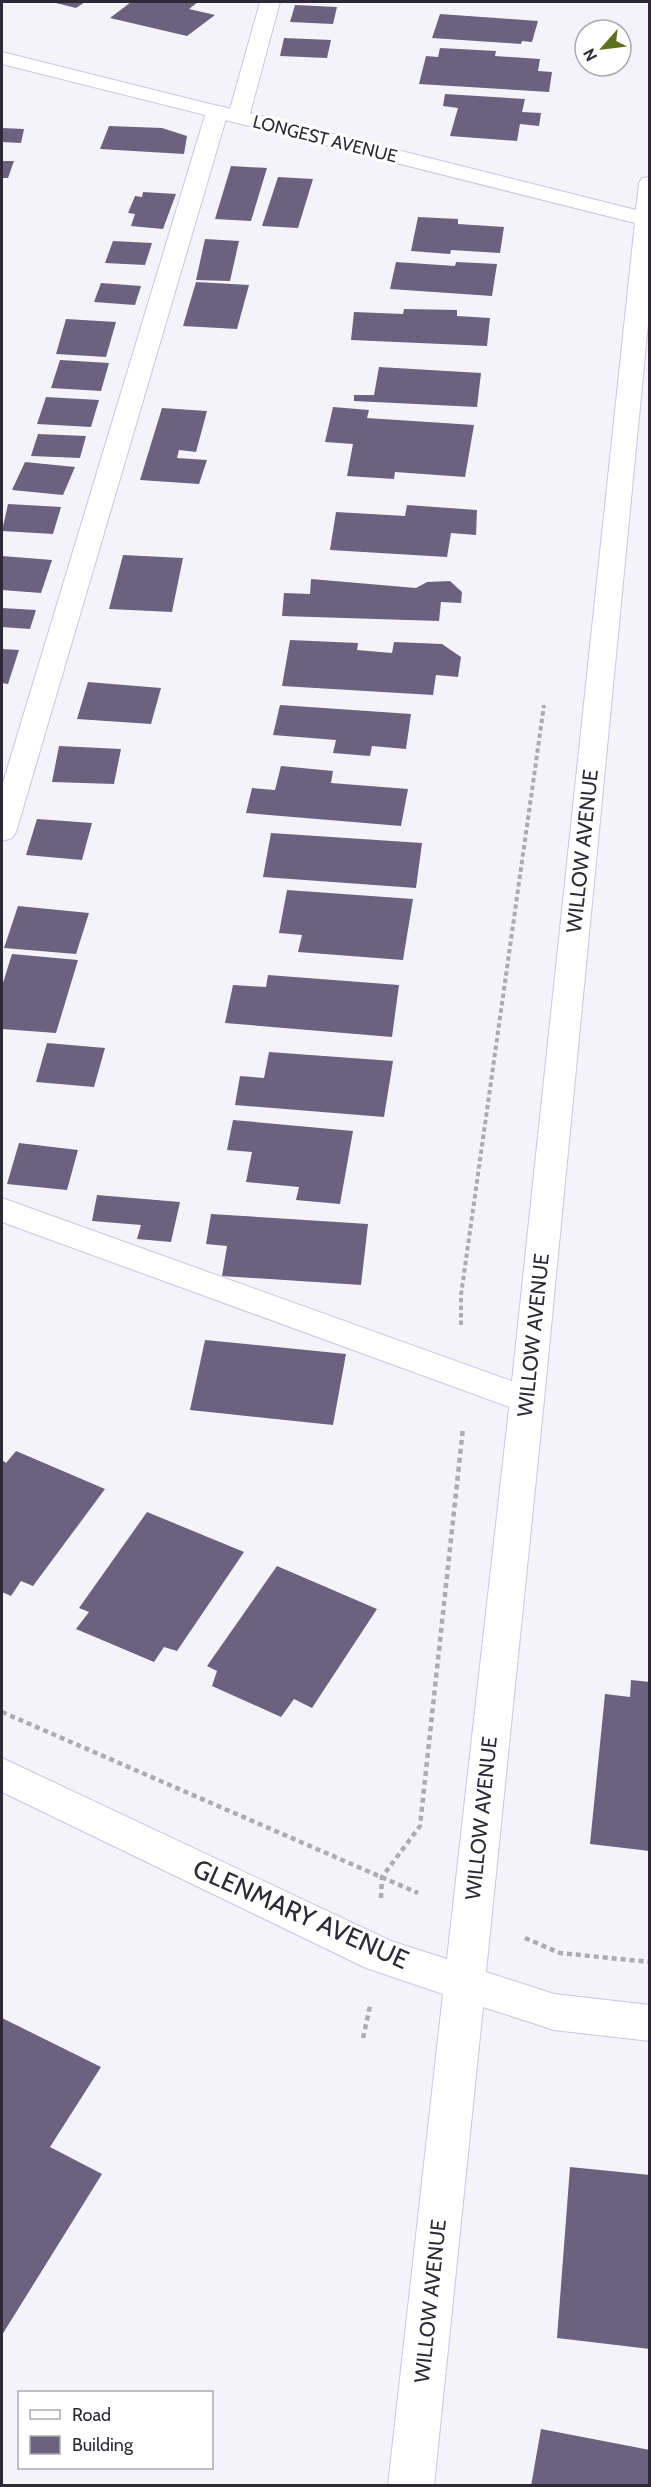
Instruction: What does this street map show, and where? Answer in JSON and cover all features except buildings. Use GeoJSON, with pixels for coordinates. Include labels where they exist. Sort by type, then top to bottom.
{"type":"FeatureCollection","features":[{"type":"Feature","properties":{"kind":"street"},"geometry":{"type":"LineString","coordinates":[[2,832],[228,114],[270,2]]}},
{"type":"Feature","properties":{"kind":"street","name":"LONGEST AVENUE"},"geometry":{"type":"LineString","coordinates":[[2,58],[648,219]]}},
{"type":"Feature","properties":{"kind":"street","name":"WILLOW AVENUE"},"geometry":{"type":"LineString","coordinates":[[411,2486],[527,1400],[650,183]]}},
{"type":"Feature","properties":{"kind":"street"},"geometry":{"type":"LineString","coordinates":[[2,1210],[527,1400]]}},
{"type":"Feature","properties":{"kind":"street","name":"GLENMARY AVENUE"},"geometry":{"type":"LineString","coordinates":[[2,1774],[380,1955],[554,2012],[650,2024]]}},
{"type":"Feature","properties":{"kind":"path"},"geometry":{"type":"LineString","coordinates":[[363,2038],[380,1955],[382,1877],[420,1826],[464,1439],[461,1294],[545,703]]}},
{"type":"Feature","properties":{"kind":"path"},"geometry":{"type":"LineString","coordinates":[[2,1712],[560,1953],[650,1962]]}}]}
